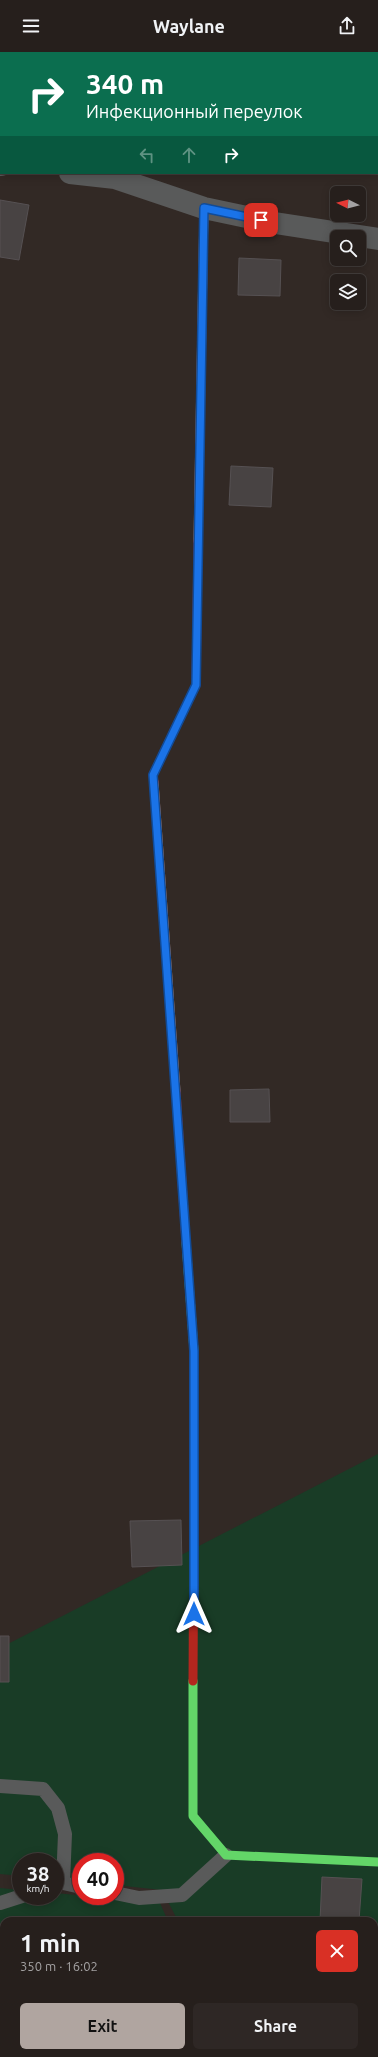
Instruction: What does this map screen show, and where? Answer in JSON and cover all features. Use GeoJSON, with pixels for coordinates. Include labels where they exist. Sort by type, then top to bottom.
{"type":"FeatureCollection","features":[{"type":"Feature","properties":{"kind":"street"},"geometry":{"type":"LineString","coordinates":[[87,174],[121,176],[204,208],[275,223],[378,239]]}},
{"type":"Feature","properties":{"kind":"street"},"geometry":{"type":"LineString","coordinates":[[204,208],[196,685],[153,775],[194,1351],[193,1816],[226,1855],[378,1862]]}},
{"type":"Feature","properties":{"kind":"lane"},"geometry":{"type":"LineString","coordinates":[[0,1786],[43,1789],[58,1808],[65,1834],[63,1853]]}},
{"type":"Feature","properties":{"kind":"lane"},"geometry":{"type":"LineString","coordinates":[[124,1896],[139,1898],[182,1895],[226,1855]]}},
{"type":"Feature","properties":{"kind":"lane"},"geometry":{"type":"LineString","coordinates":[[0,1903],[12,1899]]}},
{"type":"Feature","properties":{"kind":"green space"},"geometry":{"type":"Polygon","coordinates":[[[378,1454],[378,1917],[176,1917],[162,1890],[124,1886],[124,1853],[72,1853],[72,1881],[64,1880],[64,1853],[12,1853],[12,1875],[0,1874],[0,1648],[378,1454]]]}},
{"type":"Feature","properties":{"kind":"green space"},"geometry":{"type":"Polygon","coordinates":[[[0,1888],[12,1889],[12,1905],[64,1905],[64,1894],[72,1895],[72,1905],[124,1905],[124,1900],[160,1903],[166,1917],[0,1917],[0,1888]]]}},
{"type":"Feature","properties":{"kind":"building"},"geometry":{"type":"Polygon","coordinates":[[[0,200],[29,205],[19,260],[0,257],[0,200]]]}},
{"type":"Feature","properties":{"kind":"building"},"geometry":{"type":"Polygon","coordinates":[[[239,258],[281,260],[280,296],[238,295],[239,258]]]}},
{"type":"Feature","properties":{"kind":"building"},"geometry":{"type":"Polygon","coordinates":[[[231,466],[273,468],[271,507],[229,505],[231,466]]]}},
{"type":"Feature","properties":{"kind":"building"},"geometry":{"type":"Polygon","coordinates":[[[269,1089],[270,1122],[230,1122],[230,1090],[269,1089]]]}},
{"type":"Feature","properties":{"kind":"building"},"geometry":{"type":"Polygon","coordinates":[[[181,1520],[182,1565],[132,1567],[130,1521],[181,1520]]]}},
{"type":"Feature","properties":{"kind":"building"},"geometry":{"type":"Polygon","coordinates":[[[0,1636],[9,1636],[9,1682],[0,1682],[0,1636]]]}},
{"type":"Feature","properties":{"kind":"building"},"geometry":{"type":"Polygon","coordinates":[[[322,1877],[362,1879],[359,1917],[320,1917],[322,1877]]]}},
{"type":"Feature","properties":{"kind":"traffic: fast"},"geometry":{"type":"LineString","coordinates":[[186,1242],[194,1351],[194,1505]]}},
{"type":"Feature","properties":{"kind":"traffic: fast"},"geometry":{"type":"LineString","coordinates":[[193,1681],[193,1816],[226,1855],[378,1862]]}},
{"type":"Feature","properties":{"kind":"traffic: slow"},"geometry":{"type":"LineString","coordinates":[[198,541],[204,208]]}},
{"type":"Feature","properties":{"kind":"traffic: slow"},"geometry":{"type":"LineString","coordinates":[[154,782],[176,1091]]}},
{"type":"Feature","properties":{"kind":"traffic: jam"},"geometry":{"type":"LineString","coordinates":[[154,782],[153,775],[196,685],[198,541]]}},
{"type":"Feature","properties":{"kind":"traffic: jam"},"geometry":{"type":"LineString","coordinates":[[176,1091],[186,1242]]}},
{"type":"Feature","properties":{"kind":"traffic: jam"},"geometry":{"type":"LineString","coordinates":[[193,1681],[194,1505]]}},
{"type":"Feature","properties":{"kind":"route"},"geometry":{"type":"LineString","coordinates":[[194,1614],[194,1351],[153,775],[196,685],[204,208],[261,220]]}}]}
